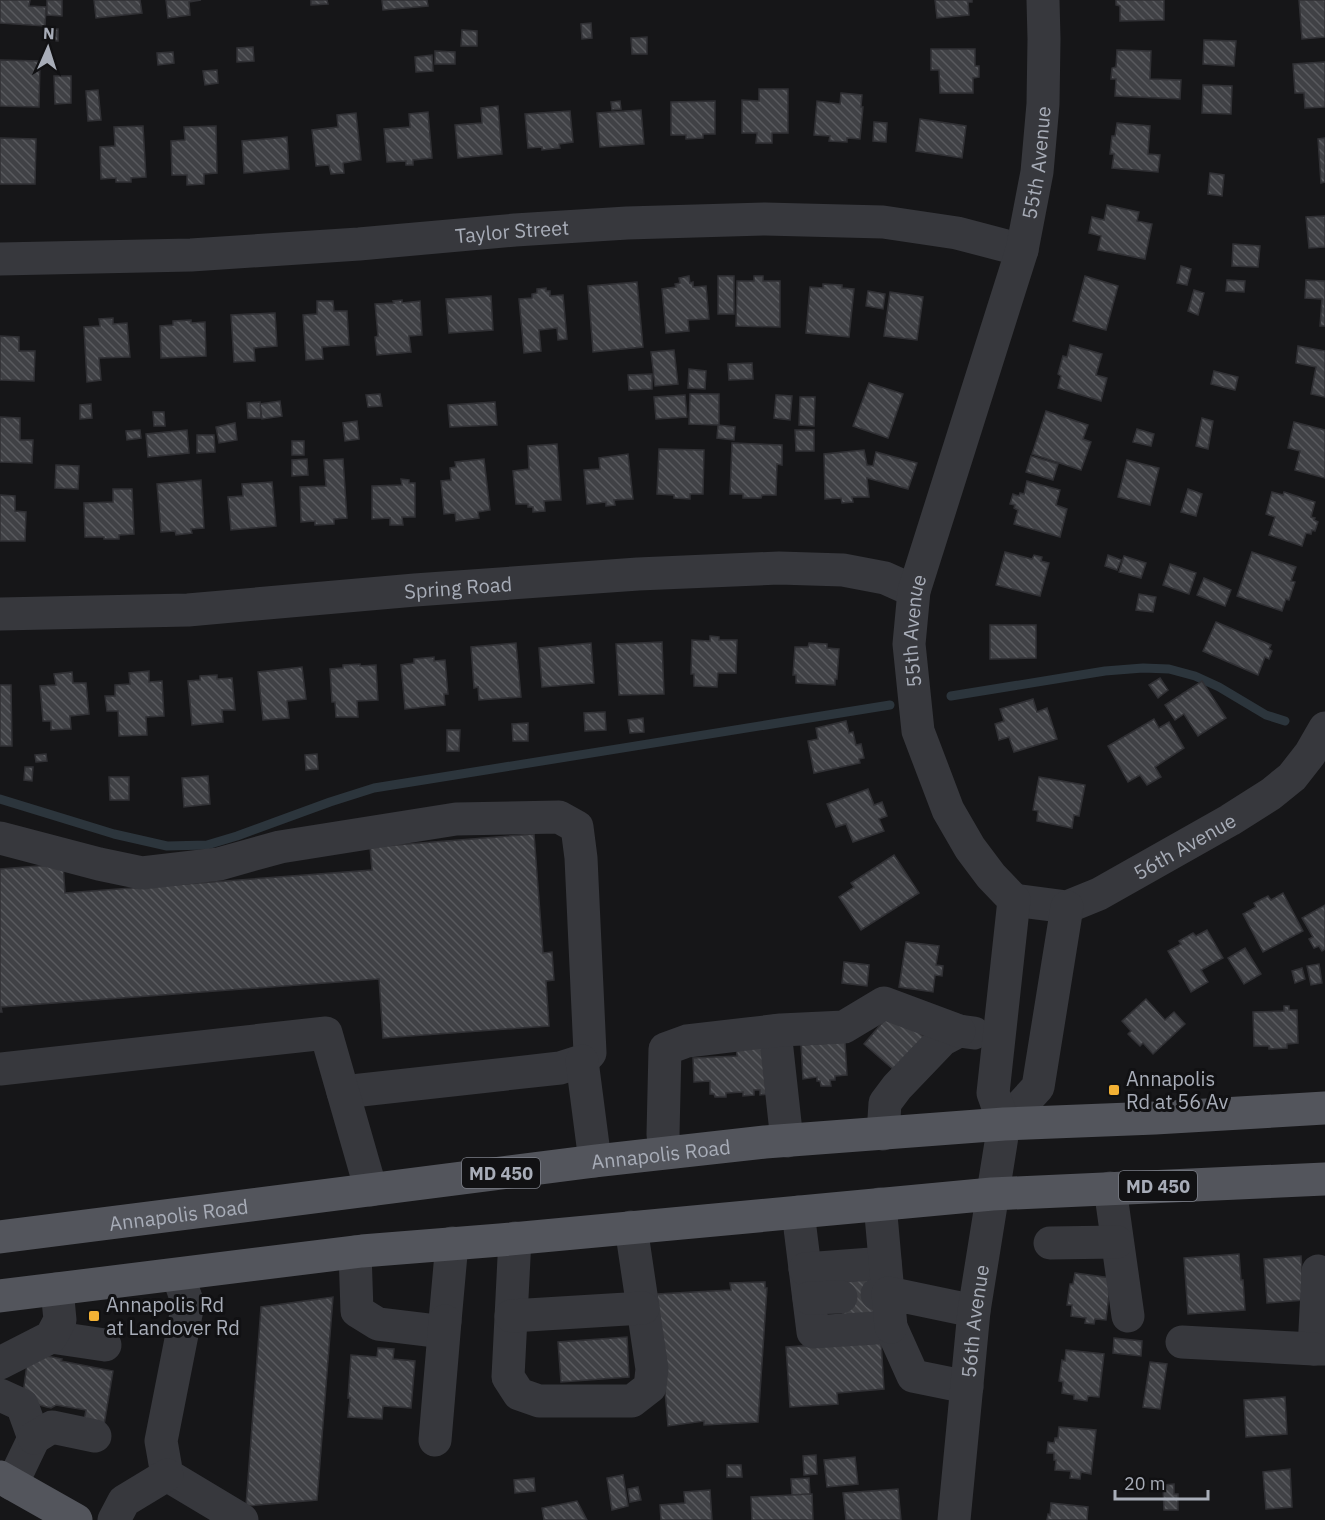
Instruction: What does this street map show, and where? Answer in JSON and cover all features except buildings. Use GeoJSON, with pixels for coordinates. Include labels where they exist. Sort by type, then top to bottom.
{"type":"FeatureCollection","features":[{"type":"Feature","properties":{"kind":"main road","name":"Annapolis Road"},"geometry":{"type":"LineString","coordinates":[[0,1237],[665,1152],[1004,1124],[1325,1108]]}},
{"type":"Feature","properties":{"kind":"main road","name":"MD 450"},"geometry":{"type":"LineString","coordinates":[[0,1296],[354,1252],[992,1194],[1325,1179]]}},
{"type":"Feature","properties":{"kind":"main road"},"geometry":{"type":"LineString","coordinates":[[6,1480],[71,1519]]}},
{"type":"Feature","properties":{"kind":"street","name":"55th Avenue"},"geometry":{"type":"LineString","coordinates":[[1014,900],[991,876],[970,848],[948,810],[918,731],[909,644],[914,591],[1022,250],[1038,161],[1043,104],[1043,0]]}},
{"type":"Feature","properties":{"kind":"street","name":"Taylor Street"},"geometry":{"type":"LineString","coordinates":[[0,259],[191,255],[593,225],[765,219],[883,222],[957,233],[1022,250]]}},
{"type":"Feature","properties":{"kind":"street","name":"Spring Road"},"geometry":{"type":"LineString","coordinates":[[0,614],[188,610],[415,590],[626,575],[779,568],[843,570],[885,578],[914,591]]}},
{"type":"Feature","properties":{"kind":"street","name":"56th Avenue"},"geometry":{"type":"LineString","coordinates":[[1014,900],[1067,907],[1100,894],[1271,794],[1292,777],[1320,746]]}},
{"type":"Feature","properties":{"kind":"street"},"geometry":{"type":"LineString","coordinates":[[0,838],[142,873],[219,864],[280,847],[456,819],[559,817],[577,827],[581,858],[590,1053],[582,1061],[560,1068],[343,1092]]}},
{"type":"Feature","properties":{"kind":"street"},"geometry":{"type":"LineString","coordinates":[[1014,900],[993,1093],[1004,1124],[1038,1087],[1067,907]]}},
{"type":"Feature","properties":{"kind":"street"},"geometry":{"type":"LineString","coordinates":[[665,1152],[663,1134],[665,1049],[687,1041],[775,1031],[844,1027],[884,1003],[959,1031],[999,1036]]}},
{"type":"Feature","properties":{"kind":"street"},"geometry":{"type":"LineString","coordinates":[[775,1031],[788,1141]]}},
{"type":"Feature","properties":{"kind":"street"},"geometry":{"type":"LineString","coordinates":[[883,1134],[885,1103],[897,1087],[942,1040],[959,1031]]}},
{"type":"Feature","properties":{"kind":"street"},"geometry":{"type":"LineString","coordinates":[[0,1069],[326,1033],[371,1190]]}},
{"type":"Feature","properties":{"kind":"street"},"geometry":{"type":"LineString","coordinates":[[582,1061],[595,1161]]}},
{"type":"Feature","properties":{"kind":"street","name":"56th Avenue"},"geometry":{"type":"LineString","coordinates":[[954,1520],[974,1311],[1004,1124]]}},
{"type":"Feature","properties":{"kind":"street"},"geometry":{"type":"LineString","coordinates":[[1110,1188],[1128,1316]]}},
{"type":"Feature","properties":{"kind":"street"},"geometry":{"type":"LineString","coordinates":[[880,1204],[883,1283],[891,1327],[913,1376],[967,1387]]}},
{"type":"Feature","properties":{"kind":"street"},"geometry":{"type":"LineString","coordinates":[[798,1212],[813,1332],[891,1327]]}},
{"type":"Feature","properties":{"kind":"street"},"geometry":{"type":"LineString","coordinates":[[515,1238],[508,1377],[519,1394],[539,1401],[632,1401],[650,1387],[652,1369],[630,1227]]}},
{"type":"Feature","properties":{"kind":"street"},"geometry":{"type":"LineString","coordinates":[[1050,1244],[1117,1242]]}},
{"type":"Feature","properties":{"kind":"street"},"geometry":{"type":"LineString","coordinates":[[435,1440],[452,1243]]}},
{"type":"Feature","properties":{"kind":"street"},"geometry":{"type":"LineString","coordinates":[[354,1252],[357,1311],[378,1324],[436,1331],[445,1321]]}},
{"type":"Feature","properties":{"kind":"street"},"geometry":{"type":"LineString","coordinates":[[1182,1342],[1319,1349],[1318,1271]]}},
{"type":"Feature","properties":{"kind":"street"},"geometry":{"type":"LineString","coordinates":[[178,1275],[188,1304],[160,1441],[167,1475],[242,1520]]}},
{"type":"Feature","properties":{"kind":"street"},"geometry":{"type":"LineString","coordinates":[[807,1283],[883,1283],[974,1311]]}},
{"type":"Feature","properties":{"kind":"street"},"geometry":{"type":"LineString","coordinates":[[807,1283],[842,1296]]}},
{"type":"Feature","properties":{"kind":"street"},"geometry":{"type":"LineString","coordinates":[[0,1363],[51,1337],[60,1320],[57,1289]]}},
{"type":"Feature","properties":{"kind":"street"},"geometry":{"type":"LineString","coordinates":[[511,1316],[643,1308]]}},
{"type":"Feature","properties":{"kind":"street"},"geometry":{"type":"LineString","coordinates":[[51,1337],[105,1345]]}},
{"type":"Feature","properties":{"kind":"street"},"geometry":{"type":"LineString","coordinates":[[0,1395],[22,1406],[34,1438]]}},
{"type":"Feature","properties":{"kind":"street"},"geometry":{"type":"LineString","coordinates":[[6,1480],[34,1438],[52,1427],[94,1436]]}},
{"type":"Feature","properties":{"kind":"street"},"geometry":{"type":"LineString","coordinates":[[114,1520],[124,1501],[167,1475]]}},
{"type":"Feature","properties":{"kind":"waterway"},"geometry":{"type":"LineString","coordinates":[[951,696],[1105,671],[1143,668],[1169,669],[1195,676],[1219,687],[1266,715],[1285,721]]}},
{"type":"Feature","properties":{"kind":"waterway"},"geometry":{"type":"LineString","coordinates":[[0,799],[114,834],[167,846],[207,845],[374,788],[890,705]]}},
{"type":"Feature","properties":{"kind":"place","name":"Annapolis Rd at 56 Av"},"geometry":{"type":"Point","coordinates":[1114,1090]}},
{"type":"Feature","properties":{"kind":"place","name":"Annapolis Rd at Landover Rd"},"geometry":{"type":"Point","coordinates":[94,1316]}}]}
